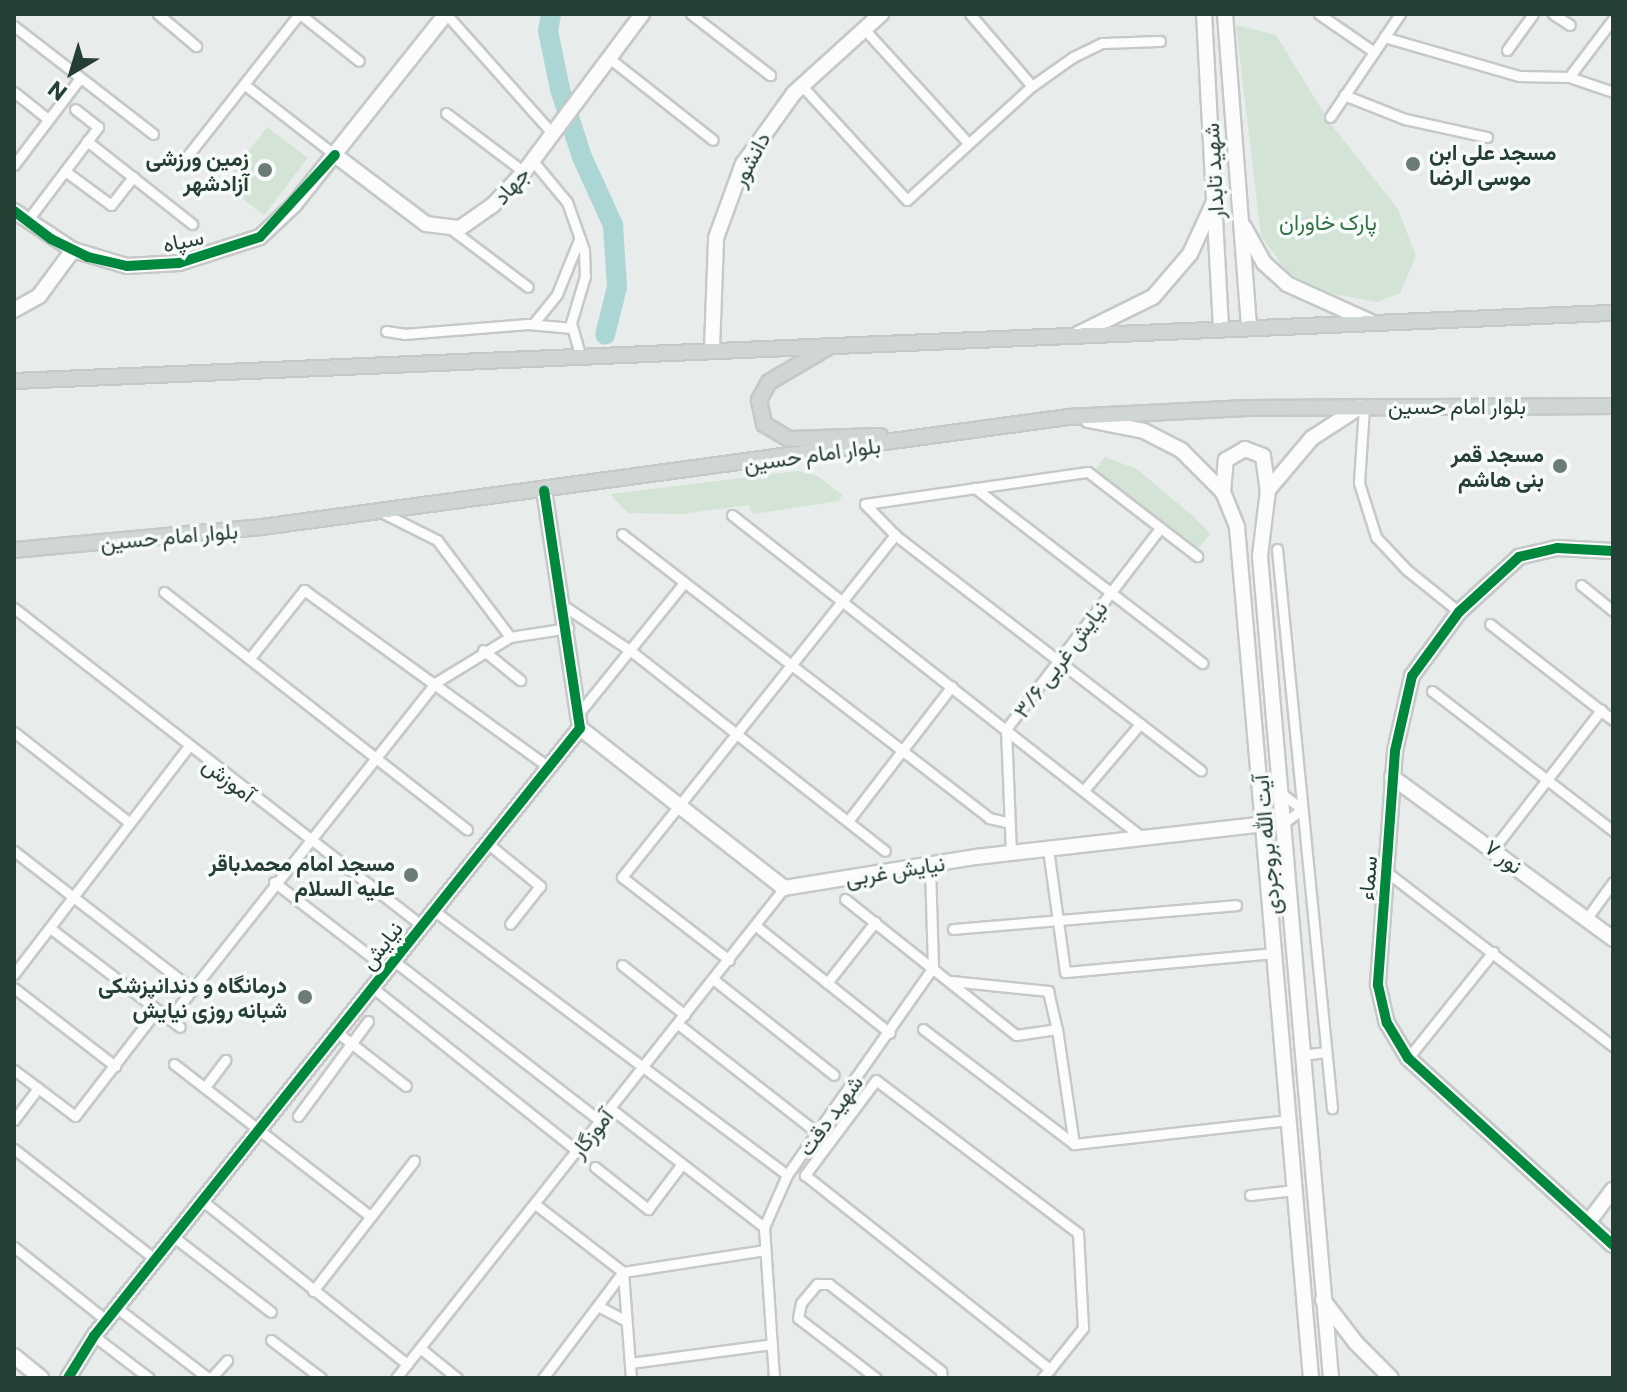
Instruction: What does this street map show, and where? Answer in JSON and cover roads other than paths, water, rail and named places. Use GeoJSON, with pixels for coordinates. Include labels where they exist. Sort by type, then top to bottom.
{"type":"FeatureCollection","features":[{"type":"Feature","properties":{"kind":"main road"},"geometry":{"type":"LineString","coordinates":[[14,381],[1613,313]]}},
{"type":"Feature","properties":{"kind":"main road"},"geometry":{"type":"LineString","coordinates":[[831,346],[775,376],[764,387],[759,412],[776,436],[960,433]]}},
{"type":"Feature","properties":{"kind":"main road","name":"بلوار امام حسین"},"geometry":{"type":"LineString","coordinates":[[14,550],[262,527],[544,491],[1068,417],[1362,407],[1579,406],[1613,403]]}},
{"type":"Feature","properties":{"kind":"street"},"geometry":{"type":"LineString","coordinates":[[158,14],[196,46]]}},
{"type":"Feature","properties":{"kind":"street"},"geometry":{"type":"LineString","coordinates":[[185,159],[299,14],[359,61]]}},
{"type":"Feature","properties":{"kind":"street"},"geometry":{"type":"LineString","coordinates":[[446,14],[556,130]]}},
{"type":"Feature","properties":{"kind":"street","name":"سپاه"},"geometry":{"type":"LineString","coordinates":[[14,211],[73,250],[107,262],[152,266],[232,249],[277,224],[446,14]]}},
{"type":"Feature","properties":{"kind":"street","name":"جهاد"},"geometry":{"type":"LineString","coordinates":[[451,229],[492,206],[528,166],[642,14]]}},
{"type":"Feature","properties":{"kind":"street"},"geometry":{"type":"LineString","coordinates":[[691,14],[770,75]]}},
{"type":"Feature","properties":{"kind":"street","name":"دانشور"},"geometry":{"type":"LineString","coordinates":[[712,349],[711,279],[722,216],[751,151],[802,86],[881,14]]}},
{"type":"Feature","properties":{"kind":"street"},"geometry":{"type":"LineString","coordinates":[[970,14],[1032,86]]}},
{"type":"Feature","properties":{"kind":"street","name":"شهید تابدار"},"geometry":{"type":"LineString","coordinates":[[1204,14],[1221,329]]}},
{"type":"Feature","properties":{"kind":"street","name":"شهید تابدار"},"geometry":{"type":"LineString","coordinates":[[1225,14],[1236,194],[1249,328]]}},
{"type":"Feature","properties":{"kind":"street"},"geometry":{"type":"LineString","coordinates":[[1319,14],[1374,52]]}},
{"type":"Feature","properties":{"kind":"street"},"geometry":{"type":"LineString","coordinates":[[1330,117],[1400,14]]}},
{"type":"Feature","properties":{"kind":"street"},"geometry":{"type":"LineString","coordinates":[[1507,50],[1532,14]]}},
{"type":"Feature","properties":{"kind":"street"},"geometry":{"type":"LineString","coordinates":[[1553,14],[1570,25]]}},
{"type":"Feature","properties":{"kind":"street"},"geometry":{"type":"LineString","coordinates":[[1569,77],[1613,19]]}},
{"type":"Feature","properties":{"kind":"street"},"geometry":{"type":"LineString","coordinates":[[14,26],[153,134]]}},
{"type":"Feature","properties":{"kind":"street"},"geometry":{"type":"LineString","coordinates":[[864,29],[968,143]]}},
{"type":"Feature","properties":{"kind":"street"},"geometry":{"type":"LineString","coordinates":[[1384,37],[1519,76],[1569,77],[1613,92]]}},
{"type":"Feature","properties":{"kind":"street"},"geometry":{"type":"LineString","coordinates":[[1205,40],[1226,38]]}},
{"type":"Feature","properties":{"kind":"street"},"geometry":{"type":"LineString","coordinates":[[802,86],[907,200],[1032,86],[1102,43],[1160,41]]}},
{"type":"Feature","properties":{"kind":"street"},"geometry":{"type":"LineString","coordinates":[[609,58],[713,140]]}},
{"type":"Feature","properties":{"kind":"street"},"geometry":{"type":"LineString","coordinates":[[14,165],[80,78]]}},
{"type":"Feature","properties":{"kind":"street"},"geometry":{"type":"LineString","coordinates":[[245,85],[414,217],[451,229],[528,287]]}},
{"type":"Feature","properties":{"kind":"street"},"geometry":{"type":"LineString","coordinates":[[14,92],[48,119]]}},
{"type":"Feature","properties":{"kind":"street"},"geometry":{"type":"LineString","coordinates":[[1344,95],[1436,128],[1487,137]]}},
{"type":"Feature","properties":{"kind":"street"},"geometry":{"type":"LineString","coordinates":[[27,221],[98,127],[75,109]]}},
{"type":"Feature","properties":{"kind":"street"},"geometry":{"type":"LineString","coordinates":[[446,113],[528,166],[561,193],[580,237],[586,267],[572,328],[580,355]]}},
{"type":"Feature","properties":{"kind":"street"},"geometry":{"type":"LineString","coordinates":[[87,141],[192,224]]}},
{"type":"Feature","properties":{"kind":"street"},"geometry":{"type":"LineString","coordinates":[[65,171],[111,205],[133,177]]}},
{"type":"Feature","properties":{"kind":"street"},"geometry":{"type":"LineString","coordinates":[[1236,194],[1246,234],[1264,263],[1313,298],[1373,323]]}},
{"type":"Feature","properties":{"kind":"street"},"geometry":{"type":"LineString","coordinates":[[1078,334],[1138,308],[1167,283],[1197,242],[1215,196]]}},
{"type":"Feature","properties":{"kind":"street"},"geometry":{"type":"LineString","coordinates":[[533,324],[557,294],[580,237]]}},
{"type":"Feature","properties":{"kind":"street"},"geometry":{"type":"LineString","coordinates":[[14,310],[39,296],[73,250]]}},
{"type":"Feature","properties":{"kind":"street"},"geometry":{"type":"LineString","coordinates":[[1219,291],[1240,295],[1245,288]]}},
{"type":"Feature","properties":{"kind":"street"},"geometry":{"type":"LineString","coordinates":[[386,331],[404,334],[533,324],[572,328]]}},
{"type":"Feature","properties":{"kind":"street"},"geometry":{"type":"LineString","coordinates":[[1268,490],[1312,438],[1362,407]]}},
{"type":"Feature","properties":{"kind":"street"},"geometry":{"type":"LineString","coordinates":[[1362,407],[1359,483],[1376,537],[1459,612]]}},
{"type":"Feature","properties":{"kind":"street","name":"آیت الله بروجردی"},"geometry":{"type":"LineString","coordinates":[[1068,417],[1128,426],[1181,450],[1223,492],[1237,527],[1311,1378]]}},
{"type":"Feature","properties":{"kind":"street"},"geometry":{"type":"LineString","coordinates":[[1223,492],[1226,460],[1245,449],[1263,456],[1268,490]]}},
{"type":"Feature","properties":{"kind":"street"},"geometry":{"type":"LineString","coordinates":[[1197,556],[1088,472],[865,504],[895,535],[1201,771]]}},
{"type":"Feature","properties":{"kind":"street"},"geometry":{"type":"LineString","coordinates":[[975,488],[1202,663]]}},
{"type":"Feature","properties":{"kind":"street","name":"آیت الله بروجردی"},"geometry":{"type":"LineString","coordinates":[[1268,490],[1260,556],[1331,1378]]}},
{"type":"Feature","properties":{"kind":"street"},"geometry":{"type":"LineString","coordinates":[[544,491],[568,628],[580,720],[784,888]]}},
{"type":"Feature","properties":{"kind":"street"},"geometry":{"type":"LineString","coordinates":[[378,511],[437,540],[490,603],[510,637]]}},
{"type":"Feature","properties":{"kind":"street"},"geometry":{"type":"LineString","coordinates":[[732,515],[1143,838]]}},
{"type":"Feature","properties":{"kind":"street","name":"نیایش غربی ۳/۶"},"geometry":{"type":"LineString","coordinates":[[1011,853],[1007,822],[1006,729],[1160,528]]}},
{"type":"Feature","properties":{"kind":"street"},"geometry":{"type":"LineString","coordinates":[[622,534],[788,667],[989,818],[1007,822]]}},
{"type":"Feature","properties":{"kind":"street"},"geometry":{"type":"LineString","coordinates":[[729,960],[622,877],[840,600],[895,535]]}},
{"type":"Feature","properties":{"kind":"street","name":"سماء"},"geometry":{"type":"LineString","coordinates":[[1613,551],[1584,547],[1532,551],[1507,566],[1459,612],[1412,676],[1398,723],[1392,777],[1388,873],[1378,985],[1387,1023],[1408,1058],[1483,1130],[1590,1220],[1613,1245]]}},
{"type":"Feature","properties":{"kind":"street"},"geometry":{"type":"LineString","coordinates":[[1277,549],[1332,1108]]}},
{"type":"Feature","properties":{"kind":"street"},"geometry":{"type":"LineString","coordinates":[[580,720],[684,583]]}},
{"type":"Feature","properties":{"kind":"street"},"geometry":{"type":"LineString","coordinates":[[1581,585],[1613,611]]}},
{"type":"Feature","properties":{"kind":"street"},"geometry":{"type":"LineString","coordinates":[[250,658],[304,590],[546,765]]}},
{"type":"Feature","properties":{"kind":"street"},"geometry":{"type":"LineString","coordinates":[[164,592],[467,830]]}},
{"type":"Feature","properties":{"kind":"street"},"geometry":{"type":"LineString","coordinates":[[564,606],[631,651],[885,851]]}},
{"type":"Feature","properties":{"kind":"street"},"geometry":{"type":"LineString","coordinates":[[14,608],[188,747]]}},
{"type":"Feature","properties":{"kind":"street"},"geometry":{"type":"LineString","coordinates":[[1267,641],[1284,623]]}},
{"type":"Feature","properties":{"kind":"street"},"geometry":{"type":"LineString","coordinates":[[1490,624],[1613,720]]}},
{"type":"Feature","properties":{"kind":"street"},"geometry":{"type":"LineString","coordinates":[[169,1019],[373,755],[435,683],[483,650],[510,637],[568,628]]}},
{"type":"Feature","properties":{"kind":"street"},"geometry":{"type":"LineString","coordinates":[[483,650],[520,680]]}},
{"type":"Feature","properties":{"kind":"street"},"geometry":{"type":"LineString","coordinates":[[848,821],[952,686]]}},
{"type":"Feature","properties":{"kind":"street"},"geometry":{"type":"LineString","coordinates":[[1432,691],[1613,831]]}},
{"type":"Feature","properties":{"kind":"street"},"geometry":{"type":"LineString","coordinates":[[1494,848],[1601,710]]}},
{"type":"Feature","properties":{"kind":"street","name":"نیایش"},"geometry":{"type":"LineString","coordinates":[[69,1378],[94,1336],[263,1130],[580,720]]}},
{"type":"Feature","properties":{"kind":"street"},"geometry":{"type":"LineString","coordinates":[[1084,790],[1140,724]]}},
{"type":"Feature","properties":{"kind":"street"},"geometry":{"type":"LineString","coordinates":[[14,732],[130,823]]}},
{"type":"Feature","properties":{"kind":"street","name":"آموزش"},"geometry":{"type":"LineString","coordinates":[[14,974],[188,747],[421,925]]}},
{"type":"Feature","properties":{"kind":"street","name":"نور ۷"},"geometry":{"type":"LineString","coordinates":[[1392,777],[1494,848],[1613,939]]}},
{"type":"Feature","properties":{"kind":"street"},"geometry":{"type":"LineString","coordinates":[[1280,792],[1302,809]]}},
{"type":"Feature","properties":{"kind":"street"},"geometry":{"type":"LineString","coordinates":[[1283,824],[1302,809]]}},
{"type":"Feature","properties":{"kind":"street","name":"نیایش غربی"},"geometry":{"type":"LineString","coordinates":[[784,888],[1011,853],[1264,824]]}},
{"type":"Feature","properties":{"kind":"street"},"geometry":{"type":"LineString","coordinates":[[486,842],[540,886],[510,924]]}},
{"type":"Feature","properties":{"kind":"street"},"geometry":{"type":"LineString","coordinates":[[1048,849],[1065,972],[1275,953]]}},
{"type":"Feature","properties":{"kind":"street"},"geometry":{"type":"LineString","coordinates":[[14,851],[192,989]]}},
{"type":"Feature","properties":{"kind":"street"},"geometry":{"type":"LineString","coordinates":[[930,864],[933,967]]}},
{"type":"Feature","properties":{"kind":"street"},"geometry":{"type":"LineString","coordinates":[[1388,873],[1613,1046]]}},
{"type":"Feature","properties":{"kind":"street"},"geometry":{"type":"LineString","coordinates":[[274,882],[600,1121]]}},
{"type":"Feature","properties":{"kind":"street"},"geometry":{"type":"LineString","coordinates":[[1587,918],[1613,882]]}},
{"type":"Feature","properties":{"kind":"street","name":"آموزگار"},"geometry":{"type":"LineString","coordinates":[[396,1378],[784,888]]}},
{"type":"Feature","properties":{"kind":"street"},"geometry":{"type":"LineString","coordinates":[[845,899],[1016,1035],[1057,1029]]}},
{"type":"Feature","properties":{"kind":"street"},"geometry":{"type":"LineString","coordinates":[[953,929],[1236,905]]}},
{"type":"Feature","properties":{"kind":"street"},"geometry":{"type":"LineString","coordinates":[[433,910],[787,1175]]}},
{"type":"Feature","properties":{"kind":"street"},"geometry":{"type":"LineString","coordinates":[[827,983],[875,922]]}},
{"type":"Feature","properties":{"kind":"street"},"geometry":{"type":"LineString","coordinates":[[756,926],[890,1033]]}},
{"type":"Feature","properties":{"kind":"street"},"geometry":{"type":"LineString","coordinates":[[50,928],[180,1027]]}},
{"type":"Feature","properties":{"kind":"street"},"geometry":{"type":"LineString","coordinates":[[1408,1058],[1493,952]]}},
{"type":"Feature","properties":{"kind":"street"},"geometry":{"type":"LineString","coordinates":[[622,965],[685,1015]]}},
{"type":"Feature","properties":{"kind":"street","name":"شهید دقت"},"geometry":{"type":"LineString","coordinates":[[774,1378],[764,1227],[787,1175],[890,1033],[933,967]]}},
{"type":"Feature","properties":{"kind":"street"},"geometry":{"type":"LineString","coordinates":[[713,979],[834,1075]]}},
{"type":"Feature","properties":{"kind":"street"},"geometry":{"type":"LineString","coordinates":[[950,980],[1048,991],[1057,1029],[1074,1144]]}},
{"type":"Feature","properties":{"kind":"street"},"geometry":{"type":"LineString","coordinates":[[14,988],[115,1066]]}},
{"type":"Feature","properties":{"kind":"street"},"geometry":{"type":"LineString","coordinates":[[373,988],[577,1151]]}},
{"type":"Feature","properties":{"kind":"street"},"geometry":{"type":"LineString","coordinates":[[14,1070],[75,1116],[157,1010]]}},
{"type":"Feature","properties":{"kind":"street"},"geometry":{"type":"LineString","coordinates":[[298,1116],[368,1021]]}},
{"type":"Feature","properties":{"kind":"street"},"geometry":{"type":"LineString","coordinates":[[678,1024],[816,1132]]}},
{"type":"Feature","properties":{"kind":"street"},"geometry":{"type":"LineString","coordinates":[[923,1029],[1074,1144],[1289,1120]]}},
{"type":"Feature","properties":{"kind":"street"},"geometry":{"type":"LineString","coordinates":[[338,1033],[406,1086]]}},
{"type":"Feature","properties":{"kind":"street"},"geometry":{"type":"LineString","coordinates":[[1302,1055],[1326,1052]]}},
{"type":"Feature","properties":{"kind":"street"},"geometry":{"type":"LineString","coordinates":[[205,1087],[225,1060]]}},
{"type":"Feature","properties":{"kind":"street"},"geometry":{"type":"LineString","coordinates":[[174,1064],[263,1130],[371,1217]]}},
{"type":"Feature","properties":{"kind":"street"},"geometry":{"type":"LineString","coordinates":[[1042,1378],[1050,1369],[1083,1328],[1078,1233],[876,1080],[805,1175],[1050,1369]]}},
{"type":"Feature","properties":{"kind":"street"},"geometry":{"type":"LineString","coordinates":[[14,1120],[38,1088]]}},
{"type":"Feature","properties":{"kind":"street"},"geometry":{"type":"LineString","coordinates":[[610,1108],[764,1227]]}},
{"type":"Feature","properties":{"kind":"street"},"geometry":{"type":"LineString","coordinates":[[14,1149],[156,1260]]}},
{"type":"Feature","properties":{"kind":"street"},"geometry":{"type":"LineString","coordinates":[[313,1291],[414,1161]]}},
{"type":"Feature","properties":{"kind":"street"},"geometry":{"type":"LineString","coordinates":[[595,1167],[648,1209],[682,1164]]}},
{"type":"Feature","properties":{"kind":"street"},"geometry":{"type":"LineString","coordinates":[[1250,1195],[1295,1190]]}},
{"type":"Feature","properties":{"kind":"street"},"geometry":{"type":"LineString","coordinates":[[1590,1220],[1613,1190]]}},
{"type":"Feature","properties":{"kind":"street"},"geometry":{"type":"LineString","coordinates":[[204,1202],[407,1364]]}},
{"type":"Feature","properties":{"kind":"street"},"geometry":{"type":"LineString","coordinates":[[535,1204],[623,1272]]}},
{"type":"Feature","properties":{"kind":"street"},"geometry":{"type":"LineString","coordinates":[[175,1238],[271,1312]]}},
{"type":"Feature","properties":{"kind":"street"},"geometry":{"type":"LineString","coordinates":[[14,1247],[107,1321]]}},
{"type":"Feature","properties":{"kind":"street"},"geometry":{"type":"LineString","coordinates":[[543,1378],[623,1272],[765,1250]]}},
{"type":"Feature","properties":{"kind":"street"},"geometry":{"type":"LineString","coordinates":[[623,1272],[624,1320],[631,1378]]}},
{"type":"Feature","properties":{"kind":"street"},"geometry":{"type":"LineString","coordinates":[[876,1378],[798,1318],[801,1303],[817,1284],[829,1284],[941,1371],[942,1378]]}},
{"type":"Feature","properties":{"kind":"street"},"geometry":{"type":"LineString","coordinates":[[1323,1299],[1356,1343],[1391,1378]]}},
{"type":"Feature","properties":{"kind":"street"},"geometry":{"type":"LineString","coordinates":[[598,1306],[624,1320]]}},
{"type":"Feature","properties":{"kind":"street"},"geometry":{"type":"LineString","coordinates":[[117,1308],[210,1378],[227,1360]]}},
{"type":"Feature","properties":{"kind":"street"},"geometry":{"type":"LineString","coordinates":[[94,1336],[149,1378]]}},
{"type":"Feature","properties":{"kind":"street"},"geometry":{"type":"LineString","coordinates":[[271,1340],[321,1378]]}},
{"type":"Feature","properties":{"kind":"street"},"geometry":{"type":"LineString","coordinates":[[630,1363],[772,1344]]}},
{"type":"Feature","properties":{"kind":"street"},"geometry":{"type":"LineString","coordinates":[[420,1348],[457,1378]]}},
{"type":"Feature","properties":{"kind":"street"},"geometry":{"type":"LineString","coordinates":[[1299,1378],[1309,1355]]}},
{"type":"Feature","properties":{"kind":"street"},"geometry":{"type":"LineString","coordinates":[[14,1356],[41,1378]]}},
{"type":"Feature","properties":{"kind":"waterway"},"geometry":{"type":"LineString","coordinates":[[551,14],[548,31],[560,89],[582,157],[613,225],[617,287],[605,335]]}},
{"type":"Feature","properties":{"kind":"place","name":"مسجد علی ابن موسی الرضا"},"geometry":{"type":"Point","coordinates":[1413,164]}},
{"type":"Feature","properties":{"kind":"place","name":"زمین ورزشی آزادشهر"},"geometry":{"type":"Point","coordinates":[265,170]}},
{"type":"Feature","properties":{"kind":"place","name":"مسجد قمر بنی هاشم"},"geometry":{"type":"Point","coordinates":[1560,466]}},
{"type":"Feature","properties":{"kind":"place","name":"مسجد امام محمدباقر علیه السلام"},"geometry":{"type":"Point","coordinates":[411,875]}},
{"type":"Feature","properties":{"kind":"place","name":"درمانگاه و دندانپزشکی شبانه روزی نیایش"},"geometry":{"type":"Point","coordinates":[305,997]}},
{"type":"Feature","properties":{"kind":"park label","name":"پارک خاوران"},"geometry":{"type":"Point","coordinates":[1328,222]}}]}
